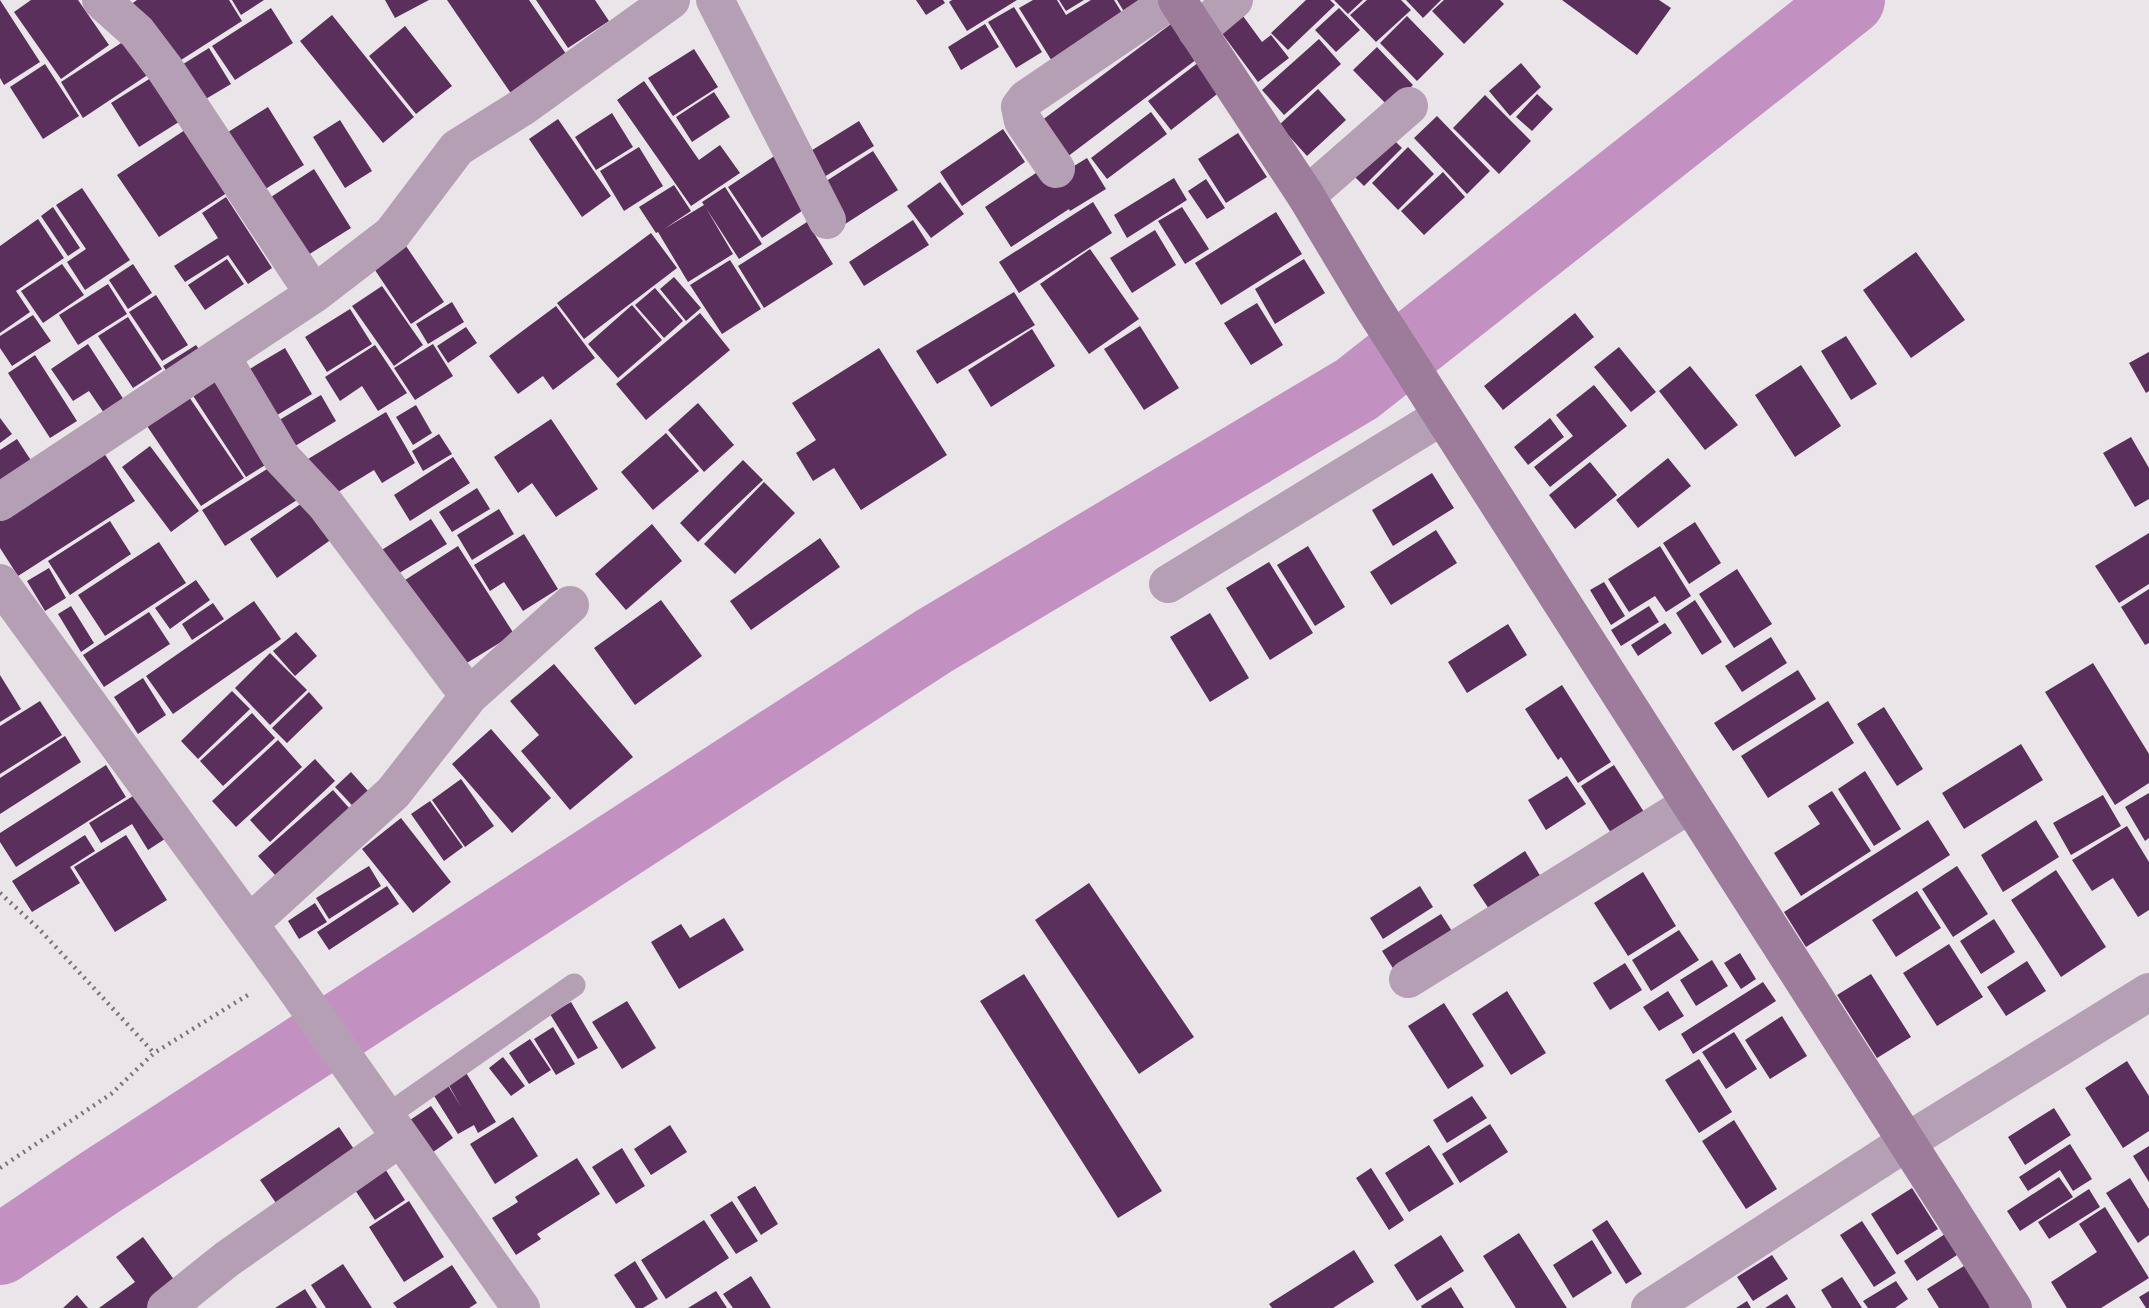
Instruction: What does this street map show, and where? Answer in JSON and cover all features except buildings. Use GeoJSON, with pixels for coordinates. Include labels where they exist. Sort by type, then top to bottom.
{"type":"FeatureCollection","features":[{"type":"Feature","properties":{"kind":"street"},"geometry":{"type":"LineString","coordinates":[[101,0],[137,32],[165,69],[314,294]]}},
{"type":"Feature","properties":{"kind":"street"},"geometry":{"type":"LineString","coordinates":[[0,502],[314,294],[392,234],[457,148],[521,108],[671,0]]}},
{"type":"Feature","properties":{"kind":"street"},"geometry":{"type":"LineString","coordinates":[[715,0],[827,220]]}},
{"type":"Feature","properties":{"kind":"street"},"geometry":{"type":"LineString","coordinates":[[1056,169],[1023,121],[1020,107],[1026,99],[1172,0]]}},
{"type":"Feature","properties":{"kind":"street"},"geometry":{"type":"LineString","coordinates":[[1234,0],[1187,16],[1306,196],[1437,408],[2013,1308]]}},
{"type":"Feature","properties":{"kind":"street"},"geometry":{"type":"LineString","coordinates":[[1306,196],[1409,106]]}},
{"type":"Feature","properties":{"kind":"street"},"geometry":{"type":"LineString","coordinates":[[221,356],[281,457],[327,505],[469,696]]}},
{"type":"Feature","properties":{"kind":"street"},"geometry":{"type":"LineString","coordinates":[[1168,584],[1437,408]]}},
{"type":"Feature","properties":{"kind":"street"},"geometry":{"type":"LineString","coordinates":[[0,583],[291,982],[521,1308]]}},
{"type":"Feature","properties":{"kind":"street"},"geometry":{"type":"LineString","coordinates":[[248,924],[393,793],[469,696],[570,605]]}},
{"type":"Feature","properties":{"kind":"street"},"geometry":{"type":"LineString","coordinates":[[1408,979],[1690,804]]}},
{"type":"Feature","properties":{"kind":"street"},"geometry":{"type":"LineString","coordinates":[[1650,1308],[1905,1143],[2149,992]]}},
{"type":"Feature","properties":{"kind":"street"},"geometry":{"type":"LineString","coordinates":[[166,1308],[227,1259],[384,1116]]}},
{"type":"Feature","properties":{"kind":"lane"},"geometry":{"type":"LineString","coordinates":[[384,1116],[574,985]]}},
{"type":"Feature","properties":{"kind":"path"},"geometry":{"type":"LineString","coordinates":[[0,893],[39,929],[154,1053]]}},
{"type":"Feature","properties":{"kind":"path"},"geometry":{"type":"LineString","coordinates":[[0,1168],[111,1094],[154,1053],[291,982]]}},
{"type":"Feature","properties":{"kind":"waterway"},"geometry":{"type":"LineString","coordinates":[[0,1250],[934,641],[1357,389],[1850,0]]}}]}
